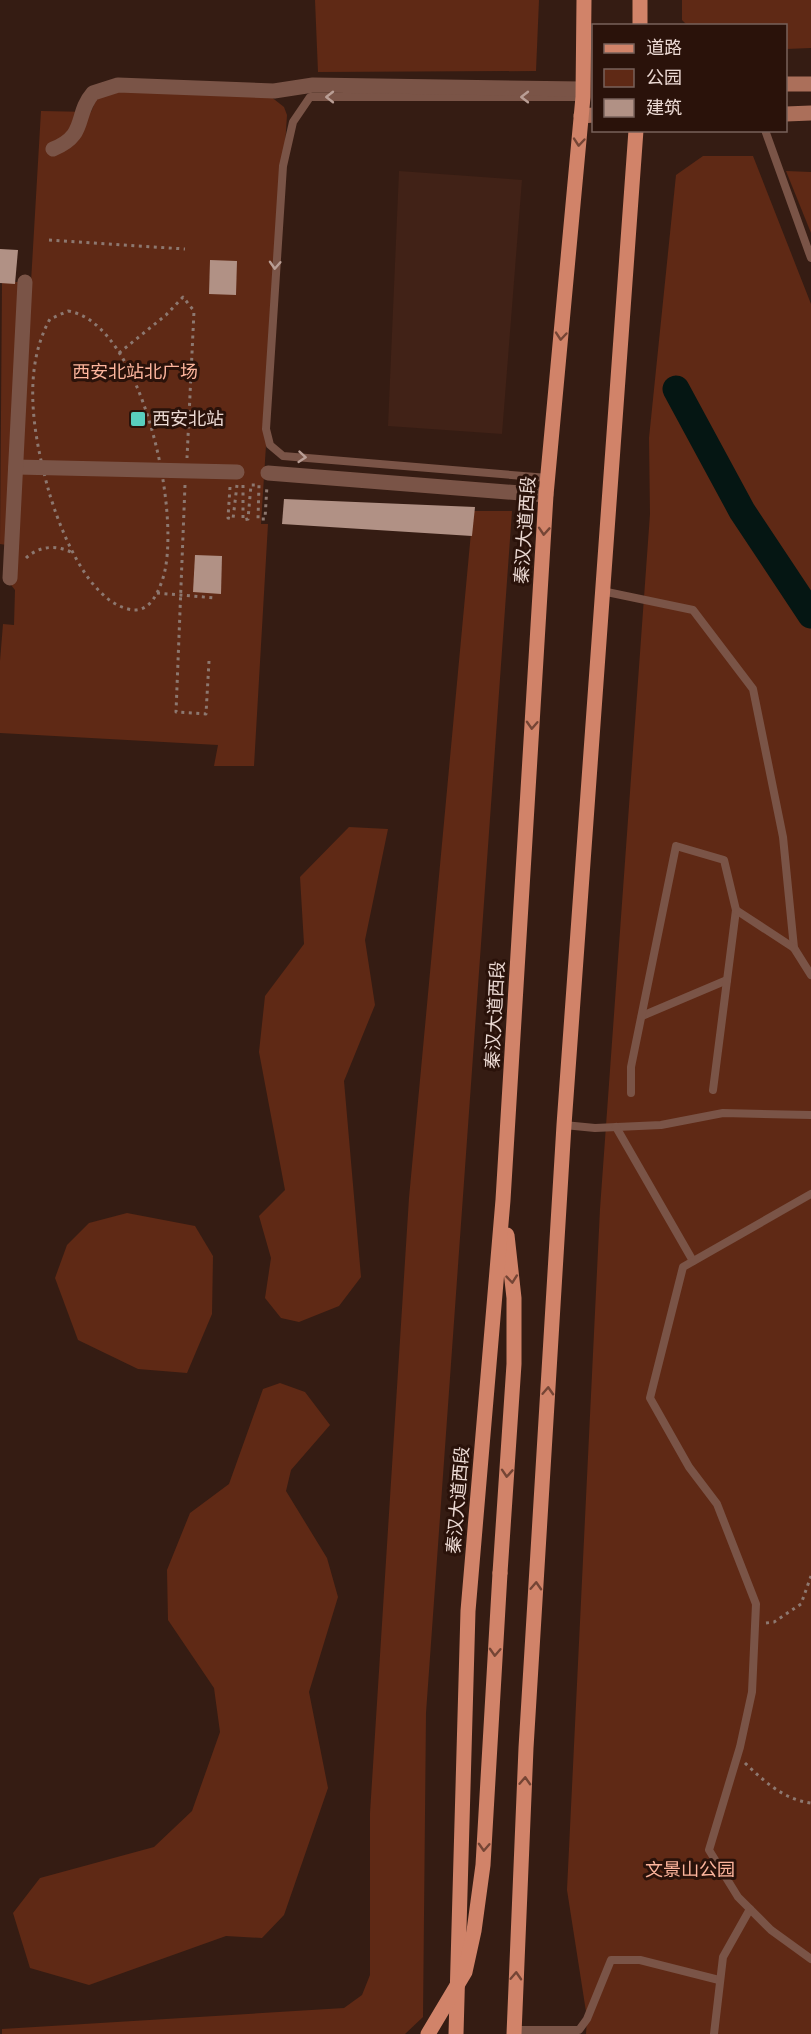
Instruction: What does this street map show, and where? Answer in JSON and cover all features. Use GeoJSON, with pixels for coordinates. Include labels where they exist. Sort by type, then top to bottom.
{"type":"FeatureCollection","features":[{"type":"Feature","properties":{"kind":"main road","name":"秦汉大道西段"},"geometry":{"type":"LineString","coordinates":[[456,2034],[468,1611],[503,1200],[546,495],[587,116],[584,0]]}},
{"type":"Feature","properties":{"kind":"main road"},"geometry":{"type":"LineString","coordinates":[[640,0],[640,24]]}},
{"type":"Feature","properties":{"kind":"main road"},"geometry":{"type":"LineString","coordinates":[[514,2032],[526,1748],[564,1125],[636,132]]}},
{"type":"Feature","properties":{"kind":"main road"},"geometry":{"type":"LineString","coordinates":[[428,2034],[465,1972],[474,1931],[483,1865],[514,1364],[514,1298],[503,1200]]}},
{"type":"Feature","properties":{"kind":"street"},"geometry":{"type":"LineString","coordinates":[[787,84],[811,84]]}},
{"type":"Feature","properties":{"kind":"street"},"geometry":{"type":"LineString","coordinates":[[53,149],[71,140],[77,133],[93,93],[118,85],[274,91],[313,85],[586,93]]}},
{"type":"Feature","properties":{"kind":"street"},"geometry":{"type":"LineString","coordinates":[[787,114],[811,113]]}},
{"type":"Feature","properties":{"kind":"street"},"geometry":{"type":"LineString","coordinates":[[10,579],[26,282]]}},
{"type":"Feature","properties":{"kind":"street"},"geometry":{"type":"LineString","coordinates":[[16,467],[233,473]]}},
{"type":"Feature","properties":{"kind":"street"},"geometry":{"type":"LineString","coordinates":[[268,473],[546,495]]}},
{"type":"Feature","properties":{"kind":"lane"},"geometry":{"type":"LineString","coordinates":[[548,478],[283,456],[270,445],[266,429],[279,195],[293,122],[310,97],[586,93]]}},
{"type":"Feature","properties":{"kind":"lane"},"geometry":{"type":"LineString","coordinates":[[766,132],[811,258]]}},
{"type":"Feature","properties":{"kind":"lane"},"geometry":{"type":"LineString","coordinates":[[602,591],[693,610],[753,690],[783,837],[794,948]]}},
{"type":"Feature","properties":{"kind":"lane"},"geometry":{"type":"LineString","coordinates":[[631,1093],[631,1067],[676,846],[724,860],[736,910],[713,1090]]}},
{"type":"Feature","properties":{"kind":"lane"},"geometry":{"type":"LineString","coordinates":[[736,910],[794,948],[811,975]]}},
{"type":"Feature","properties":{"kind":"lane"},"geometry":{"type":"LineString","coordinates":[[642,1016],[727,980]]}},
{"type":"Feature","properties":{"kind":"lane"},"geometry":{"type":"LineString","coordinates":[[564,1125],[595,1128],[661,1125],[723,1113],[811,1115]]}},
{"type":"Feature","properties":{"kind":"lane"},"geometry":{"type":"LineString","coordinates":[[616,1127],[693,1261]]}},
{"type":"Feature","properties":{"kind":"lane"},"geometry":{"type":"LineString","coordinates":[[811,1194],[683,1267],[650,1398],[690,1467],[717,1504],[756,1604],[752,1692],[740,1747],[709,1850],[738,1898],[771,1930],[811,1959]]}},
{"type":"Feature","properties":{"kind":"lane"},"geometry":{"type":"LineString","coordinates":[[714,2034],[723,1957],[750,1909]]}},
{"type":"Feature","properties":{"kind":"lane"},"geometry":{"type":"LineString","coordinates":[[514,2032],[579,2030],[587,2019],[611,1960],[640,1960],[719,1980]]}},
{"type":"Feature","properties":{"kind":"path"},"geometry":{"type":"LineString","coordinates":[[49,240],[185,249]]}},
{"type":"Feature","properties":{"kind":"path"},"geometry":{"type":"LineString","coordinates":[[119,353],[166,315],[183,297],[194,311],[176,712],[206,714],[209,661]]}},
{"type":"Feature","properties":{"kind":"path"},"geometry":{"type":"LineString","coordinates":[[233,473],[228,518],[233,519],[237,485],[243,485],[243,520],[248,519],[251,485],[260,485],[258,519],[265,519],[268,473]]}},
{"type":"Feature","properties":{"kind":"path"},"geometry":{"type":"LineString","coordinates":[[24,560],[32,552],[50,547],[74,554]]}},
{"type":"Feature","properties":{"kind":"path"},"geometry":{"type":"LineString","coordinates":[[158,592],[188,597],[215,598]]}},
{"type":"Feature","properties":{"kind":"path"},"geometry":{"type":"LineString","coordinates":[[755,1624],[774,1622],[801,1604],[811,1576]]}},
{"type":"Feature","properties":{"kind":"path"},"geometry":{"type":"LineString","coordinates":[[744,1762],[769,1786],[798,1801],[811,1803]]}},
{"type":"Feature","properties":{"kind":"shaded area"},"geometry":{"type":"Polygon","coordinates":[[[399,171],[522,180],[502,434],[388,426],[399,171]]]}},
{"type":"Feature","properties":{"kind":"green space"},"geometry":{"type":"Polygon","coordinates":[[[315,0],[539,0],[536,71],[318,72],[315,0]]]}},
{"type":"Feature","properties":{"kind":"green space"},"geometry":{"type":"Polygon","coordinates":[[[682,0],[811,0],[811,48],[787,49],[787,24],[686,24],[682,20],[682,0]]]}},
{"type":"Feature","properties":{"kind":"green space","name":"西安北站北广场"},"geometry":{"type":"Polygon","coordinates":[[[118,89],[270,96],[284,107],[287,115],[261,524],[268,524],[254,766],[214,766],[218,745],[0,733],[0,661],[3,624],[14,625],[15,590],[4,576],[7,545],[0,544],[2,282],[31,282],[41,111],[91,112],[96,100],[118,89]]]}},
{"type":"Feature","properties":{"kind":"green space","name":"文景山公园"},"geometry":{"type":"Polygon","coordinates":[[[703,156],[753,156],[811,304],[811,2034],[586,2034],[587,2018],[567,1890],[600,1209],[650,514],[649,438],[676,175],[703,156]]]}},
{"type":"Feature","properties":{"kind":"green space"},"geometry":{"type":"Polygon","coordinates":[[[786,171],[811,172],[811,233],[786,171]]]}},
{"type":"Feature","properties":{"kind":"green space"},"geometry":{"type":"Polygon","coordinates":[[[473,511],[512,511],[426,1713],[423,2017],[405,2034],[2,2034],[2,2029],[344,2008],[362,1995],[370,1975],[370,1813],[409,1198],[473,511]]]}},
{"type":"Feature","properties":{"kind":"green space"},"geometry":{"type":"Polygon","coordinates":[[[349,827],[388,829],[365,940],[375,1005],[344,1081],[361,1277],[339,1306],[299,1322],[281,1318],[265,1298],[271,1258],[259,1216],[285,1190],[259,1052],[265,996],[304,944],[300,877],[349,827]]]}},
{"type":"Feature","properties":{"kind":"green space"},"geometry":{"type":"Polygon","coordinates":[[[127,1213],[195,1226],[213,1256],[212,1314],[187,1373],[138,1369],[78,1340],[55,1278],[67,1245],[89,1223],[127,1213]]]}},
{"type":"Feature","properties":{"kind":"green space"},"geometry":{"type":"Polygon","coordinates":[[[280,1383],[305,1392],[330,1425],[291,1470],[286,1491],[327,1558],[338,1597],[309,1692],[328,1788],[284,1915],[262,1938],[226,1936],[89,1985],[30,1968],[13,1913],[40,1878],[154,1847],[192,1811],[220,1732],[214,1688],[168,1620],[167,1570],[190,1513],[229,1484],[263,1389],[280,1383]]]}},
{"type":"Feature","properties":{"kind":"building"},"geometry":{"type":"Polygon","coordinates":[[[0,249],[18,250],[15,284],[0,283],[0,249]]]}},
{"type":"Feature","properties":{"kind":"building"},"geometry":{"type":"Polygon","coordinates":[[[210,260],[237,261],[236,295],[209,294],[210,260]]]}},
{"type":"Feature","properties":{"kind":"building"},"geometry":{"type":"Polygon","coordinates":[[[284,499],[475,507],[472,536],[282,524],[284,499]]]}},
{"type":"Feature","properties":{"kind":"building"},"geometry":{"type":"Polygon","coordinates":[[[195,555],[222,556],[221,594],[193,592],[195,555]]]}},
{"type":"Feature","properties":{"kind":"waterway"},"geometry":{"type":"LineString","coordinates":[[676,389],[742,511],[811,615]]}},
{"type":"Feature","properties":{"kind":"place","name":"西安北站"},"geometry":{"type":"Point","coordinates":[138,419]}}]}
